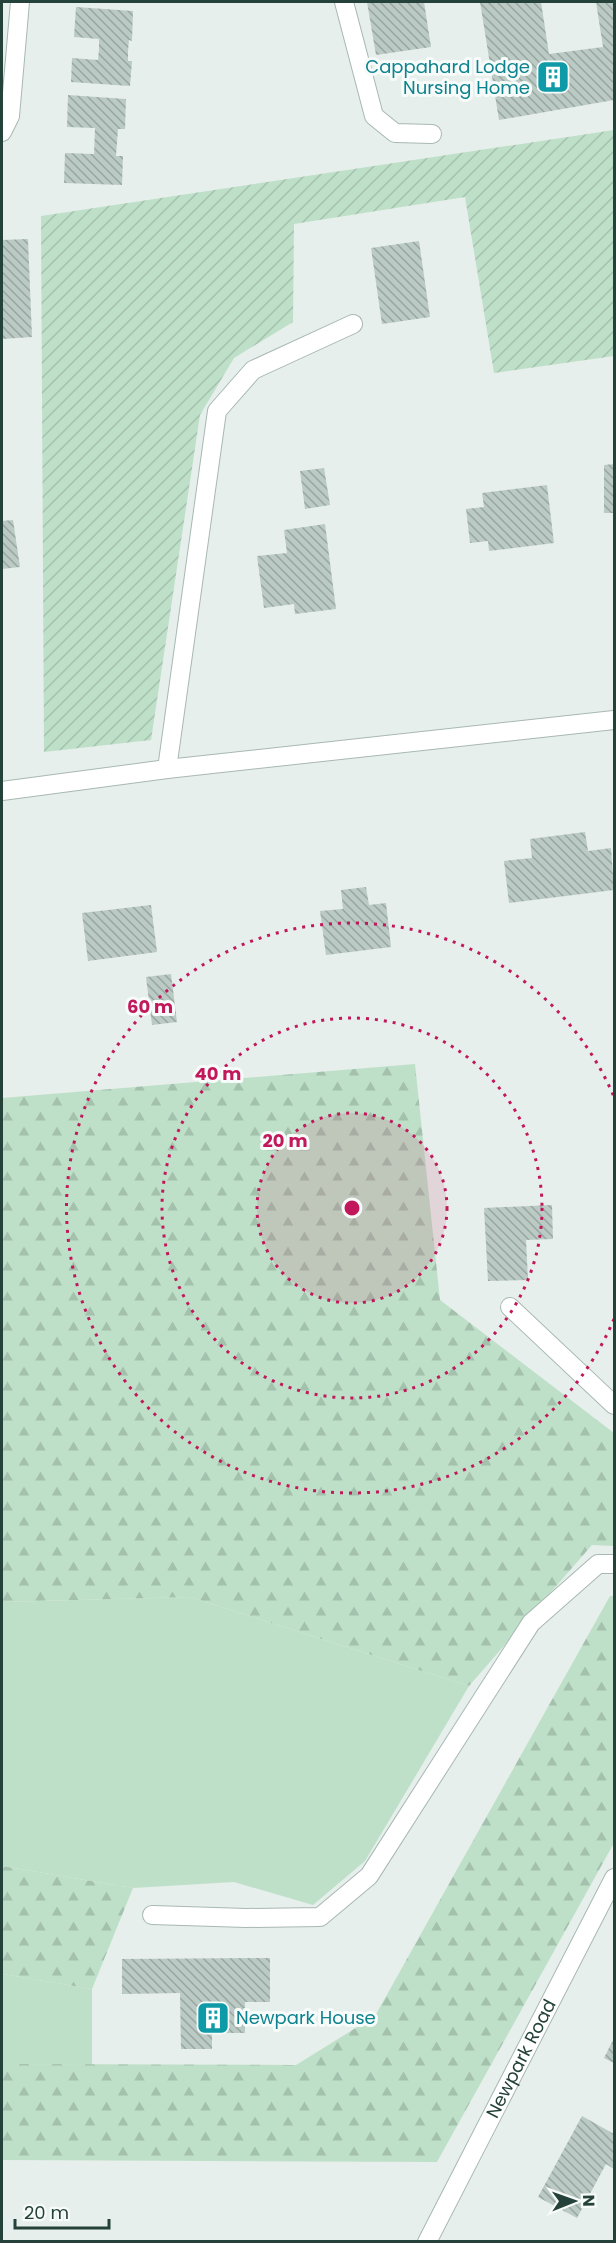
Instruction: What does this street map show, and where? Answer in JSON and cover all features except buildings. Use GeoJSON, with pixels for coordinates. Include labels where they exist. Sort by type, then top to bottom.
{"type":"FeatureCollection","features":[{"type":"Feature","properties":{"kind":"street"},"geometry":{"type":"LineString","coordinates":[[2,132],[9,116],[20,2]]}},
{"type":"Feature","properties":{"kind":"street"},"geometry":{"type":"LineString","coordinates":[[344,2],[374,116],[395,133],[432,134]]}},
{"type":"Feature","properties":{"kind":"street"},"geometry":{"type":"LineString","coordinates":[[167,769],[217,411],[253,370],[353,324]]}},
{"type":"Feature","properties":{"kind":"street"},"geometry":{"type":"LineString","coordinates":[[2,791],[167,769],[615,720]]}},
{"type":"Feature","properties":{"kind":"street"},"geometry":{"type":"LineString","coordinates":[[510,1307],[615,1405]]}},
{"type":"Feature","properties":{"kind":"street"},"geometry":{"type":"LineString","coordinates":[[152,1914],[246,1918],[320,1917],[369,1876],[531,1623],[598,1564],[615,1564]]}},
{"type":"Feature","properties":{"kind":"street","name":"Newpark Road"},"geometry":{"type":"LineString","coordinates":[[427,2241],[615,1878]]}},
{"type":"Feature","properties":{"kind":"green space"},"geometry":{"type":"Polygon","coordinates":[[[614,130],[614,356],[494,373],[465,197],[294,224],[293,322],[234,358],[200,415],[151,740],[44,752],[41,216],[614,130]]]}},
{"type":"Feature","properties":{"kind":"green space"},"geometry":{"type":"Polygon","coordinates":[[[415,1064],[440,1300],[614,1433],[614,1546],[592,1545],[469,1686],[190,1597],[2,1602],[2,1098],[415,1064]]]}},
{"type":"Feature","properties":{"kind":"green space"},"geometry":{"type":"Polygon","coordinates":[[[610,1596],[614,1596],[614,1843],[437,2162],[2,2160],[2,2064],[296,2065],[375,2016],[610,1596]]]}},
{"type":"Feature","properties":{"kind":"green space"},"geometry":{"type":"Polygon","coordinates":[[[190,1597],[469,1686],[365,1861],[313,1905],[234,1882],[133,1888],[2,1866],[2,1602],[190,1597]]]}},
{"type":"Feature","properties":{"kind":"green space"},"geometry":{"type":"Polygon","coordinates":[[[2,1866],[133,1888],[92,1989],[2,1974],[2,1866]]]}},
{"type":"Feature","properties":{"kind":"green space"},"geometry":{"type":"Polygon","coordinates":[[[2,1974],[92,1989],[92,2065],[2,2064],[2,1974]]]}},
{"type":"Feature","properties":{"kind":"place","name":"Cappahard Lodge Nursing Home"},"geometry":{"type":"Point","coordinates":[553,77]}},
{"type":"Feature","properties":{"kind":"place","name":"Newpark House"},"geometry":{"type":"Point","coordinates":[213,2018]}}]}
